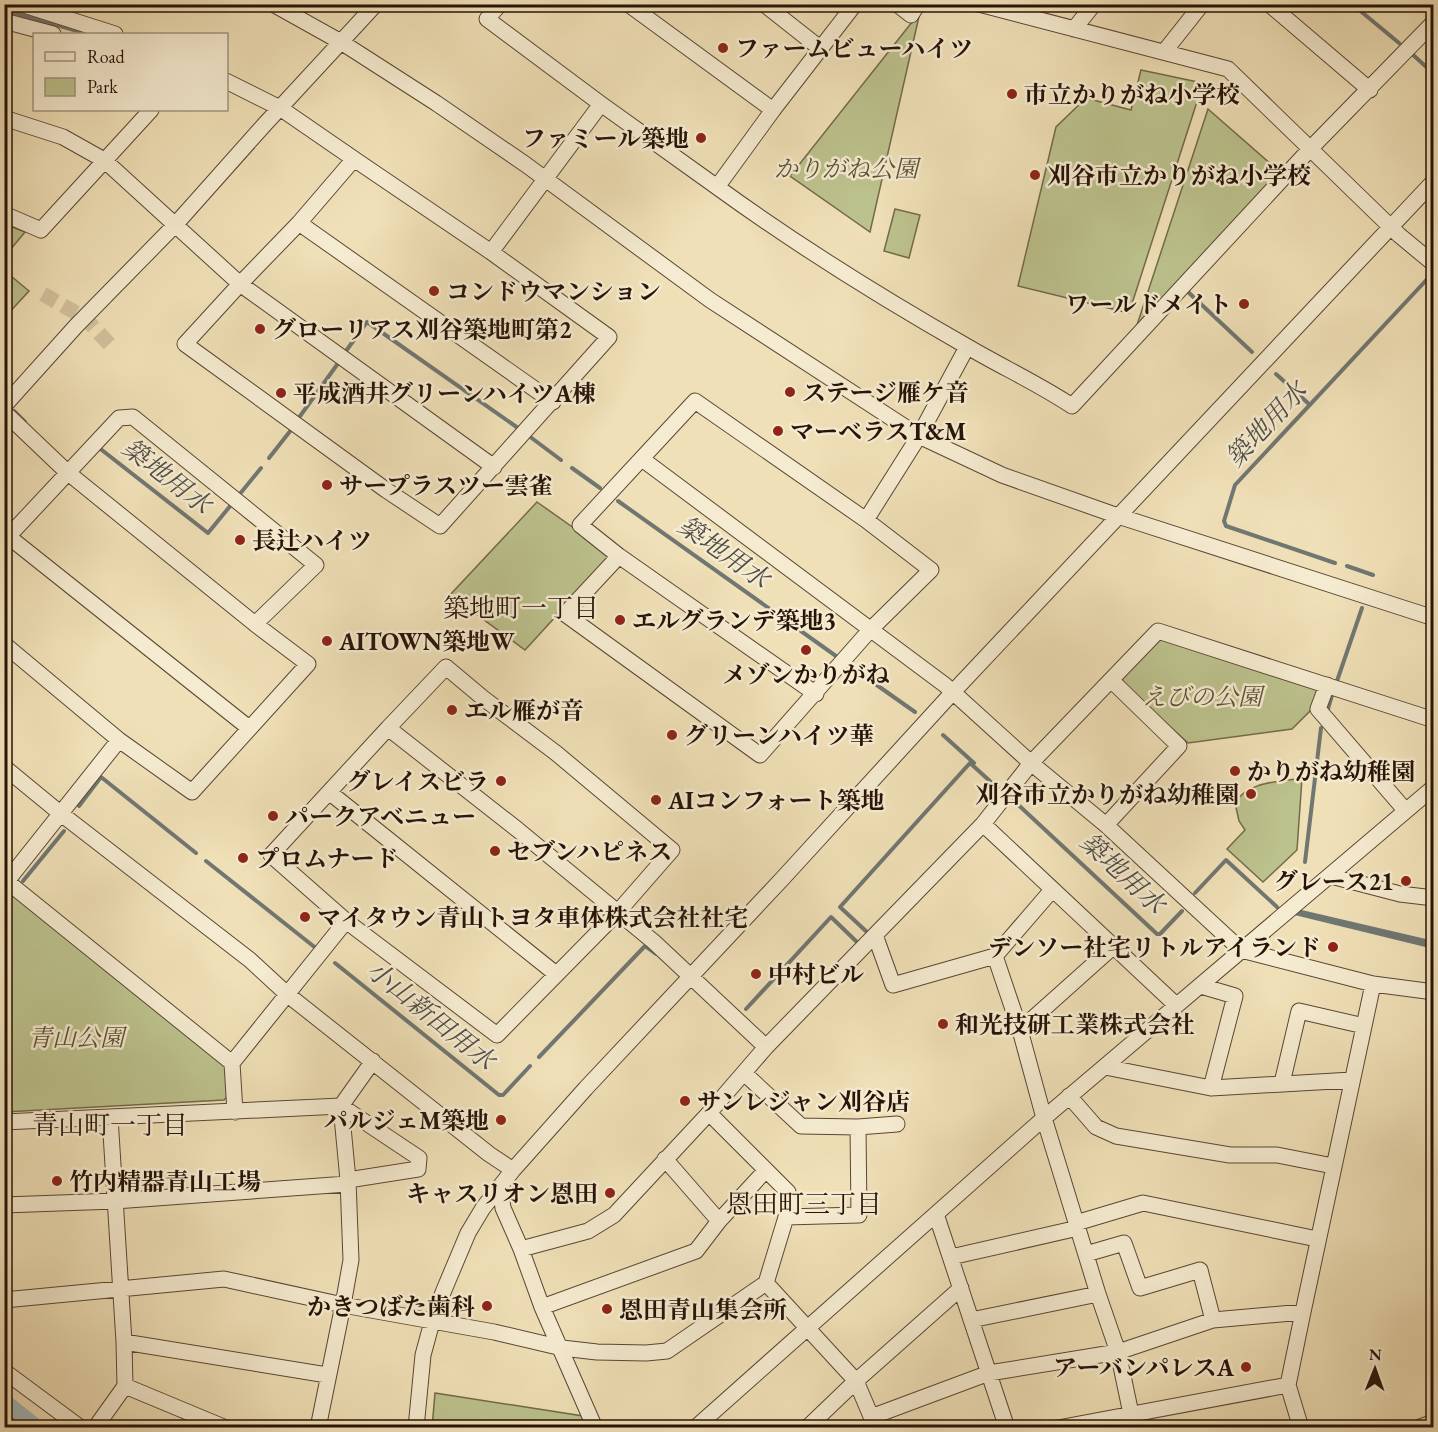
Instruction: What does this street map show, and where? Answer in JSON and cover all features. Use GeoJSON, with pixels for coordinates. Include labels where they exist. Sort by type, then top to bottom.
{"type":"FeatureCollection","features":[{"type":"Feature","properties":{"kind":"street"},"geometry":{"type":"LineString","coordinates":[[21,4],[112,33]]}},
{"type":"Feature","properties":{"kind":"street"},"geometry":{"type":"LineString","coordinates":[[273,4],[341,42],[436,103],[545,179],[710,300],[920,436],[1002,475],[1118,516],[1434,618]]}},
{"type":"Feature","properties":{"kind":"street"},"geometry":{"type":"LineString","coordinates":[[4,406],[76,326],[175,225],[376,4]]}},
{"type":"Feature","properties":{"kind":"street"},"geometry":{"type":"LineString","coordinates":[[500,4],[487,19],[717,187],[861,283],[1071,406],[1311,148],[1434,22]]}},
{"type":"Feature","properties":{"kind":"street"},"geometry":{"type":"LineString","coordinates":[[628,4],[773,110]]}},
{"type":"Feature","properties":{"kind":"street"},"geometry":{"type":"LineString","coordinates":[[764,4],[821,49]]}},
{"type":"Feature","properties":{"kind":"street"},"geometry":{"type":"LineString","coordinates":[[717,187],[855,4]]}},
{"type":"Feature","properties":{"kind":"street"},"geometry":{"type":"LineString","coordinates":[[897,4],[911,15],[918,4]]}},
{"type":"Feature","properties":{"kind":"street"},"geometry":{"type":"LineString","coordinates":[[1074,29],[1094,4]]}},
{"type":"Feature","properties":{"kind":"street"},"geometry":{"type":"LineString","coordinates":[[1164,52],[1202,4]]}},
{"type":"Feature","properties":{"kind":"street"},"geometry":{"type":"LineString","coordinates":[[1269,4],[1370,90]]}},
{"type":"Feature","properties":{"kind":"street"},"geometry":{"type":"LineString","coordinates":[[983,5],[1228,69],[1391,226],[1434,264]]}},
{"type":"Feature","properties":{"kind":"street"},"geometry":{"type":"LineString","coordinates":[[4,21],[48,33]]}},
{"type":"Feature","properties":{"kind":"street"},"geometry":{"type":"LineString","coordinates":[[228,82],[280,108],[491,252],[609,337],[440,526],[386,490],[184,344],[300,223],[354,159]]}},
{"type":"Feature","properties":{"kind":"street"},"geometry":{"type":"LineString","coordinates":[[491,252],[601,104]]}},
{"type":"Feature","properties":{"kind":"street"},"geometry":{"type":"LineString","coordinates":[[4,214],[41,230],[150,111]]}},
{"type":"Feature","properties":{"kind":"street"},"geometry":{"type":"LineString","coordinates":[[4,118],[63,137],[104,160],[240,284],[494,467]]}},
{"type":"Feature","properties":{"kind":"street"},"geometry":{"type":"LineString","coordinates":[[416,1428],[423,1355],[432,1322],[468,1233],[483,1208],[513,1170],[952,692],[1036,606],[1434,181]]}},
{"type":"Feature","properties":{"kind":"street"},"geometry":{"type":"LineString","coordinates":[[300,223],[553,402]]}},
{"type":"Feature","properties":{"kind":"street"},"geometry":{"type":"LineString","coordinates":[[866,520],[920,436],[967,347]]}},
{"type":"Feature","properties":{"kind":"street"},"geometry":{"type":"LineString","coordinates":[[619,556],[565,614],[760,755],[816,694],[870,630],[930,570],[866,520],[695,401],[580,525],[619,556],[816,694]]}},
{"type":"Feature","properties":{"kind":"street"},"geometry":{"type":"LineString","coordinates":[[4,412],[67,472],[255,624],[308,663],[192,792],[119,740],[4,644]]}},
{"type":"Feature","properties":{"kind":"street"},"geometry":{"type":"LineString","coordinates":[[249,728],[7,539],[119,418],[133,417],[316,565],[255,624]]}},
{"type":"Feature","properties":{"kind":"street"},"geometry":{"type":"LineString","coordinates":[[642,459],[952,692],[1031,763],[1106,825],[1240,950],[1373,984],[1434,992]]}},
{"type":"Feature","properties":{"kind":"street"},"geometry":{"type":"LineString","coordinates":[[520,1249],[588,1231],[614,1215],[709,1113],[766,1047],[983,824],[1031,763],[1158,631],[1434,720]]}},
{"type":"Feature","properties":{"kind":"street"},"geometry":{"type":"LineString","coordinates":[[446,667],[556,753],[672,850],[617,913],[497,1035],[346,921],[271,855],[388,728],[446,667]]}},
{"type":"Feature","properties":{"kind":"street"},"geometry":{"type":"LineString","coordinates":[[1106,825],[1179,746],[1112,681]]}},
{"type":"Feature","properties":{"kind":"street"},"geometry":{"type":"LineString","coordinates":[[1327,685],[1318,709],[1405,810]]}},
{"type":"Feature","properties":{"kind":"street"},"geometry":{"type":"LineString","coordinates":[[388,728],[518,830],[654,942],[766,1047]]}},
{"type":"Feature","properties":{"kind":"street"},"geometry":{"type":"LineString","coordinates":[[119,740],[6,880],[232,1063]]}},
{"type":"Feature","properties":{"kind":"street"},"geometry":{"type":"LineString","coordinates":[[4,767],[250,960],[288,995],[489,1154],[513,1170]]}},
{"type":"Feature","properties":{"kind":"street"},"geometry":{"type":"LineString","coordinates":[[695,1428],[1069,1096],[1434,787]]}},
{"type":"Feature","properties":{"kind":"street"},"geometry":{"type":"LineString","coordinates":[[329,792],[556,974]]}},
{"type":"Feature","properties":{"kind":"street"},"geometry":{"type":"LineString","coordinates":[[983,824],[1176,1005]]}},
{"type":"Feature","properties":{"kind":"street"},"geometry":{"type":"LineString","coordinates":[[1331,876],[1400,894],[1434,898]]}},
{"type":"Feature","properties":{"kind":"street"},"geometry":{"type":"LineString","coordinates":[[876,935],[893,985],[995,956],[1052,890]]}},
{"type":"Feature","properties":{"kind":"street"},"geometry":{"type":"LineString","coordinates":[[235,1112],[232,1063],[346,921]]}},
{"type":"Feature","properties":{"kind":"street"},"geometry":{"type":"LineString","coordinates":[[1020,1030],[1114,946]]}},
{"type":"Feature","properties":{"kind":"street"},"geometry":{"type":"LineString","coordinates":[[995,956],[1020,1030],[1044,1118],[1118,1352],[1132,1421]]}},
{"type":"Feature","properties":{"kind":"street"},"geometry":{"type":"LineString","coordinates":[[1301,1428],[1288,1385],[1317,1239],[1373,984]]}},
{"type":"Feature","properties":{"kind":"street"},"geometry":{"type":"LineString","coordinates":[[1201,986],[1235,996],[1211,1088]]}},
{"type":"Feature","properties":{"kind":"street"},"geometry":{"type":"LineString","coordinates":[[1282,1083],[1299,1011],[1364,1026]]}},
{"type":"Feature","properties":{"kind":"street"},"geometry":{"type":"LineString","coordinates":[[318,1428],[351,1260],[348,1182],[341,1106],[373,1061]]}},
{"type":"Feature","properties":{"kind":"street"},"geometry":{"type":"LineString","coordinates":[[1105,1067],[1211,1088],[1352,1080]]}},
{"type":"Feature","properties":{"kind":"street"},"geometry":{"type":"LineString","coordinates":[[744,1073],[801,1126],[897,1124]]}},
{"type":"Feature","properties":{"kind":"street"},"geometry":{"type":"LineString","coordinates":[[1069,1096],[1096,1127],[1116,1136],[1230,1155],[1278,1155],[1333,1166]]}},
{"type":"Feature","properties":{"kind":"street"},"geometry":{"type":"LineString","coordinates":[[4,1122],[341,1106],[419,1158],[418,1169],[348,1182],[115,1201],[4,1205]]}},
{"type":"Feature","properties":{"kind":"street"},"geometry":{"type":"LineString","coordinates":[[4,1300],[225,1279],[343,1305],[494,1332],[562,1348],[617,1352],[667,1351],[766,1283],[790,1204],[788,1192],[709,1113]]}},
{"type":"Feature","properties":{"kind":"street"},"geometry":{"type":"LineString","coordinates":[[95,1428],[125,1386],[110,1117]]}},
{"type":"Feature","properties":{"kind":"street"},"geometry":{"type":"LineString","coordinates":[[786,1217],[859,1215],[858,1126]]}},
{"type":"Feature","properties":{"kind":"street"},"geometry":{"type":"LineString","coordinates":[[665,1159],[719,1221]]}},
{"type":"Feature","properties":{"kind":"street"},"geometry":{"type":"LineString","coordinates":[[542,1307],[696,1251],[719,1221],[765,1171]]}},
{"type":"Feature","properties":{"kind":"street"},"geometry":{"type":"LineString","coordinates":[[500,1187],[503,1208],[542,1307],[562,1348],[595,1428]]}},
{"type":"Feature","properties":{"kind":"street"},"geometry":{"type":"LineString","coordinates":[[951,1257],[1077,1225],[1143,1203],[1317,1239]]}},
{"type":"Feature","properties":{"kind":"street"},"geometry":{"type":"LineString","coordinates":[[936,1214],[1007,1428]]}},
{"type":"Feature","properties":{"kind":"street"},"geometry":{"type":"LineString","coordinates":[[1086,1254],[1124,1243],[1140,1287],[1200,1270],[1213,1320]]}},
{"type":"Feature","properties":{"kind":"street"},"geometry":{"type":"LineString","coordinates":[[766,1283],[856,1381],[873,1422],[989,1372],[1118,1352],[1213,1320],[1303,1312]]}},
{"type":"Feature","properties":{"kind":"street"},"geometry":{"type":"LineString","coordinates":[[807,1428],[856,1381],[961,1288]]}},
{"type":"Feature","properties":{"kind":"street"},"geometry":{"type":"LineString","coordinates":[[971,1320],[1098,1294]]}},
{"type":"Feature","properties":{"kind":"street"},"geometry":{"type":"LineString","coordinates":[[124,1342],[327,1375]]}},
{"type":"Feature","properties":{"kind":"street"},"geometry":{"type":"LineString","coordinates":[[4,1371],[81,1428]]}},
{"type":"Feature","properties":{"kind":"street"},"geometry":{"type":"LineString","coordinates":[[1058,1428],[1132,1421],[1288,1385]]}},
{"type":"Feature","properties":{"kind":"street"},"geometry":{"type":"LineString","coordinates":[[125,1386],[225,1428]]}},
{"type":"Feature","properties":{"kind":"street"},"geometry":{"type":"LineString","coordinates":[[4,1422],[12,1428]]}},
{"type":"Feature","properties":{"kind":"street"},"geometry":{"type":"LineString","coordinates":[[1417,1428],[1434,1422]]}},
{"type":"Feature","properties":{"kind":"green space","name":"かりがね公園"},"geometry":{"type":"Polygon","coordinates":[[[920,12],[870,232],[790,176],[920,12]]]}},
{"type":"Feature","properties":{"kind":"green space"},"geometry":{"type":"Polygon","coordinates":[[[1141,70],[1203,83],[1129,313],[1018,286],[1056,127],[1086,98],[1131,110],[1141,70]]]}},
{"type":"Feature","properties":{"kind":"green space"},"geometry":{"type":"Polygon","coordinates":[[[1208,109],[1280,172],[1137,325],[1208,109]]]}},
{"type":"Feature","properties":{"kind":"green space"},"geometry":{"type":"Polygon","coordinates":[[[895,209],[920,215],[909,258],[884,251],[895,209]]]}},
{"type":"Feature","properties":{"kind":"green space"},"geometry":{"type":"Polygon","coordinates":[[[5,224],[25,232],[5,256],[5,224]]]}},
{"type":"Feature","properties":{"kind":"green space"},"geometry":{"type":"Polygon","coordinates":[[[5,271],[29,291],[4,317],[5,271]]]}},
{"type":"Feature","properties":{"kind":"green space"},"geometry":{"type":"Polygon","coordinates":[[[537,502],[612,555],[525,650],[450,595],[537,502]]]}},
{"type":"Feature","properties":{"kind":"green space","name":"えびの公園"},"geometry":{"type":"Polygon","coordinates":[[[1166,638],[1320,688],[1313,708],[1292,729],[1188,743],[1122,683],[1123,677],[1158,639],[1166,638]]]}},
{"type":"Feature","properties":{"kind":"green space"},"geometry":{"type":"Polygon","coordinates":[[[1302,778],[1297,850],[1263,882],[1227,849],[1245,830],[1239,821],[1235,803],[1247,790],[1256,786],[1302,778]]]}},
{"type":"Feature","properties":{"kind":"green space","name":"青山公園"},"geometry":{"type":"Polygon","coordinates":[[[4,885],[229,1065],[230,1094],[224,1100],[5,1112],[4,885]]]}},
{"type":"Feature","properties":{"kind":"green space"},"geometry":{"type":"Polygon","coordinates":[[[435,1393],[583,1416],[588,1428],[432,1428],[435,1393]]]}},
{"type":"Feature","properties":{"kind":"waterway","name":"築地用水"},"geometry":{"type":"LineString","coordinates":[[1352,4],[1399,43]]}},
{"type":"Feature","properties":{"kind":"waterway"},"geometry":{"type":"LineString","coordinates":[[4,10],[84,33]]}},
{"type":"Feature","properties":{"kind":"waterway","name":"築地用水"},"geometry":{"type":"LineString","coordinates":[[1411,53],[1434,74]]}},
{"type":"Feature","properties":{"kind":"waterway","name":"築地用水"},"geometry":{"type":"LineString","coordinates":[[1335,563],[1226,526],[1224,521],[1235,485],[1432,274]]}},
{"type":"Feature","properties":{"kind":"waterway"},"geometry":{"type":"LineString","coordinates":[[1187,291],[1252,352]]}},
{"type":"Feature","properties":{"kind":"waterway","name":"築地用水"},"geometry":{"type":"LineString","coordinates":[[346,351],[367,322],[518,428]]}},
{"type":"Feature","properties":{"kind":"waterway","name":"築地用水"},"geometry":{"type":"LineString","coordinates":[[298,419],[339,362]]}},
{"type":"Feature","properties":{"kind":"waterway"},"geometry":{"type":"LineString","coordinates":[[1276,374],[1310,405]]}},
{"type":"Feature","properties":{"kind":"waterway","name":"築地用水"},"geometry":{"type":"LineString","coordinates":[[14,411],[25,422]]}},
{"type":"Feature","properties":{"kind":"waterway","name":"築地用水"},"geometry":{"type":"LineString","coordinates":[[269,458],[291,430]]}},
{"type":"Feature","properties":{"kind":"waterway","name":"築地用水"},"geometry":{"type":"LineString","coordinates":[[529,436],[561,460]]}},
{"type":"Feature","properties":{"kind":"waterway","name":"築地用水"},"geometry":{"type":"LineString","coordinates":[[98,447],[208,533],[231,505]]}},
{"type":"Feature","properties":{"kind":"waterway","name":"築地用水"},"geometry":{"type":"LineString","coordinates":[[239,495],[261,468]]}},
{"type":"Feature","properties":{"kind":"waterway","name":"築地用水"},"geometry":{"type":"LineString","coordinates":[[572,468],[600,488]]}},
{"type":"Feature","properties":{"kind":"waterway","name":"築地用水"},"geometry":{"type":"LineString","coordinates":[[618,501],[836,656]]}},
{"type":"Feature","properties":{"kind":"waterway","name":"築地用水"},"geometry":{"type":"LineString","coordinates":[[1347,566],[1373,575]]}},
{"type":"Feature","properties":{"kind":"waterway","name":"築地用水"},"geometry":{"type":"LineString","coordinates":[[1337,681],[1362,608]]}},
{"type":"Feature","properties":{"kind":"waterway","name":"築地用水"},"geometry":{"type":"LineString","coordinates":[[854,669],[915,712]]}},
{"type":"Feature","properties":{"kind":"waterway","name":"築地用水"},"geometry":{"type":"LineString","coordinates":[[1328,709],[1333,692]]}},
{"type":"Feature","properties":{"kind":"waterway","name":"築地用水"},"geometry":{"type":"LineString","coordinates":[[1305,862],[1321,728]]}},
{"type":"Feature","properties":{"kind":"waterway","name":"築地用水"},"geometry":{"type":"LineString","coordinates":[[943,735],[974,763]]}},
{"type":"Feature","properties":{"kind":"waterway","name":"小山新田用水"},"geometry":{"type":"LineString","coordinates":[[868,933],[840,907],[970,763],[1002,792]]}},
{"type":"Feature","properties":{"kind":"waterway","name":"小山新田用水"},"geometry":{"type":"LineString","coordinates":[[79,806],[101,777],[196,853]]}},
{"type":"Feature","properties":{"kind":"waterway","name":"小山新田用水"},"geometry":{"type":"LineString","coordinates":[[1011,798],[1157,934],[1160,934],[1182,911]]}},
{"type":"Feature","properties":{"kind":"waterway","name":"小山新田用水"},"geometry":{"type":"LineString","coordinates":[[23,881],[64,831]]}},
{"type":"Feature","properties":{"kind":"waterway","name":"小山新田用水"},"geometry":{"type":"LineString","coordinates":[[1195,893],[1226,860],[1277,907]]}},
{"type":"Feature","properties":{"kind":"waterway","name":"小山新田用水"},"geometry":{"type":"LineString","coordinates":[[206,861],[317,949]]}},
{"type":"Feature","properties":{"kind":"waterway","name":"築地用水"},"geometry":{"type":"LineString","coordinates":[[1297,911],[1434,943]]}},
{"type":"Feature","properties":{"kind":"waterway","name":"築地用水"},"geometry":{"type":"LineString","coordinates":[[1295,913],[1434,947]]}},
{"type":"Feature","properties":{"kind":"waterway","name":"小山新田用水"},"geometry":{"type":"LineString","coordinates":[[746,1009],[831,917],[859,944]]}},
{"type":"Feature","properties":{"kind":"waterway","name":"小山新田用水"},"geometry":{"type":"LineString","coordinates":[[539,1057],[645,946],[656,954]]}},
{"type":"Feature","properties":{"kind":"waterway","name":"小山新田用水"},"geometry":{"type":"LineString","coordinates":[[335,963],[499,1095],[503,1095],[530,1066]]}},
{"type":"Feature","properties":{"kind":"waterway"},"geometry":{"type":"LineString","coordinates":[[4,1405],[33,1428]]}},
{"type":"Feature","properties":{"kind":"tunnel"},"geometry":{"type":"LineString","coordinates":[[43,294],[85,318],[111,346]]}},
{"type":"Feature","properties":{"kind":"place","name":"ファームビューハイツ"},"geometry":{"type":"Point","coordinates":[723,48]}},
{"type":"Feature","properties":{"kind":"place","name":"市立かりがね小学校"},"geometry":{"type":"Point","coordinates":[1012,94]}},
{"type":"Feature","properties":{"kind":"place","name":"ファミール築地"},"geometry":{"type":"Point","coordinates":[701,138]}},
{"type":"Feature","properties":{"kind":"place","name":"刈谷市立かりがね小学校"},"geometry":{"type":"Point","coordinates":[1035,175]}},
{"type":"Feature","properties":{"kind":"place","name":"コンドウマンション"},"geometry":{"type":"Point","coordinates":[434,291]}},
{"type":"Feature","properties":{"kind":"place","name":"ワールドメイト"},"geometry":{"type":"Point","coordinates":[1244,304]}},
{"type":"Feature","properties":{"kind":"place","name":"グローリアス刈谷築地町第2"},"geometry":{"type":"Point","coordinates":[260,329]}},
{"type":"Feature","properties":{"kind":"place","name":"ステージ雁ケ音"},"geometry":{"type":"Point","coordinates":[790,392]}},
{"type":"Feature","properties":{"kind":"place","name":"平成酒井グリーンハイツA棟"},"geometry":{"type":"Point","coordinates":[281,393]}},
{"type":"Feature","properties":{"kind":"place","name":"マーベラスT&M"},"geometry":{"type":"Point","coordinates":[778,431]}},
{"type":"Feature","properties":{"kind":"place","name":"サープラスツー雲雀"},"geometry":{"type":"Point","coordinates":[327,485]}},
{"type":"Feature","properties":{"kind":"place","name":"長辻ハイツ"},"geometry":{"type":"Point","coordinates":[240,540]}},
{"type":"Feature","properties":{"kind":"place","name":"エルグランデ築地3"},"geometry":{"type":"Point","coordinates":[620,620]}},
{"type":"Feature","properties":{"kind":"place","name":"AITOWN築地W"},"geometry":{"type":"Point","coordinates":[327,641]}},
{"type":"Feature","properties":{"kind":"place","name":"メゾンかりがね"},"geometry":{"type":"Point","coordinates":[806,650]}},
{"type":"Feature","properties":{"kind":"place","name":"エル雁が音"},"geometry":{"type":"Point","coordinates":[452,710]}},
{"type":"Feature","properties":{"kind":"place","name":"グリーンハイツ華"},"geometry":{"type":"Point","coordinates":[672,735]}},
{"type":"Feature","properties":{"kind":"place","name":"かりがね幼稚園"},"geometry":{"type":"Point","coordinates":[1235,771]}},
{"type":"Feature","properties":{"kind":"place","name":"グレイスビラ"},"geometry":{"type":"Point","coordinates":[501,781]}},
{"type":"Feature","properties":{"kind":"place","name":"刈谷市立かりがね幼稚園"},"geometry":{"type":"Point","coordinates":[1251,794]}},
{"type":"Feature","properties":{"kind":"place","name":"AIコンフォート築地"},"geometry":{"type":"Point","coordinates":[656,800]}},
{"type":"Feature","properties":{"kind":"place","name":"パークアベニュー"},"geometry":{"type":"Point","coordinates":[273,816]}},
{"type":"Feature","properties":{"kind":"place","name":"セブンハピネス"},"geometry":{"type":"Point","coordinates":[495,851]}},
{"type":"Feature","properties":{"kind":"place","name":"プロムナード"},"geometry":{"type":"Point","coordinates":[243,858]}},
{"type":"Feature","properties":{"kind":"place","name":"グレース21"},"geometry":{"type":"Point","coordinates":[1406,881]}},
{"type":"Feature","properties":{"kind":"place","name":"マイタウン青山トヨタ車体株式会社社宅"},"geometry":{"type":"Point","coordinates":[305,917]}},
{"type":"Feature","properties":{"kind":"place","name":"デンソー社宅リトルアイランド"},"geometry":{"type":"Point","coordinates":[1333,947]}},
{"type":"Feature","properties":{"kind":"place","name":"中村ビル"},"geometry":{"type":"Point","coordinates":[756,974]}},
{"type":"Feature","properties":{"kind":"place","name":"和光技研工業株式会社"},"geometry":{"type":"Point","coordinates":[943,1024]}},
{"type":"Feature","properties":{"kind":"place","name":"サンレジャン刈谷店"},"geometry":{"type":"Point","coordinates":[685,1101]}},
{"type":"Feature","properties":{"kind":"place","name":"パルジェM築地"},"geometry":{"type":"Point","coordinates":[501,1120]}},
{"type":"Feature","properties":{"kind":"place","name":"竹内精器青山工場"},"geometry":{"type":"Point","coordinates":[57,1181]}},
{"type":"Feature","properties":{"kind":"place","name":"キャスリオン恩田"},"geometry":{"type":"Point","coordinates":[610,1193]}},
{"type":"Feature","properties":{"kind":"place","name":"かきつばた歯科"},"geometry":{"type":"Point","coordinates":[487,1306]}},
{"type":"Feature","properties":{"kind":"place","name":"恩田青山集会所"},"geometry":{"type":"Point","coordinates":[607,1309]}},
{"type":"Feature","properties":{"kind":"place","name":"アーバンパレスA"},"geometry":{"type":"Point","coordinates":[1246,1367]}},
{"type":"Feature","properties":{"kind":"district","name":"築地町一丁目"},"geometry":{"type":"Point","coordinates":[521,608]}},
{"type":"Feature","properties":{"kind":"district","name":"青山町一丁目"},"geometry":{"type":"Point","coordinates":[110,1125]}},
{"type":"Feature","properties":{"kind":"district","name":"恩田町三丁目"},"geometry":{"type":"Point","coordinates":[804,1204]}}]}
